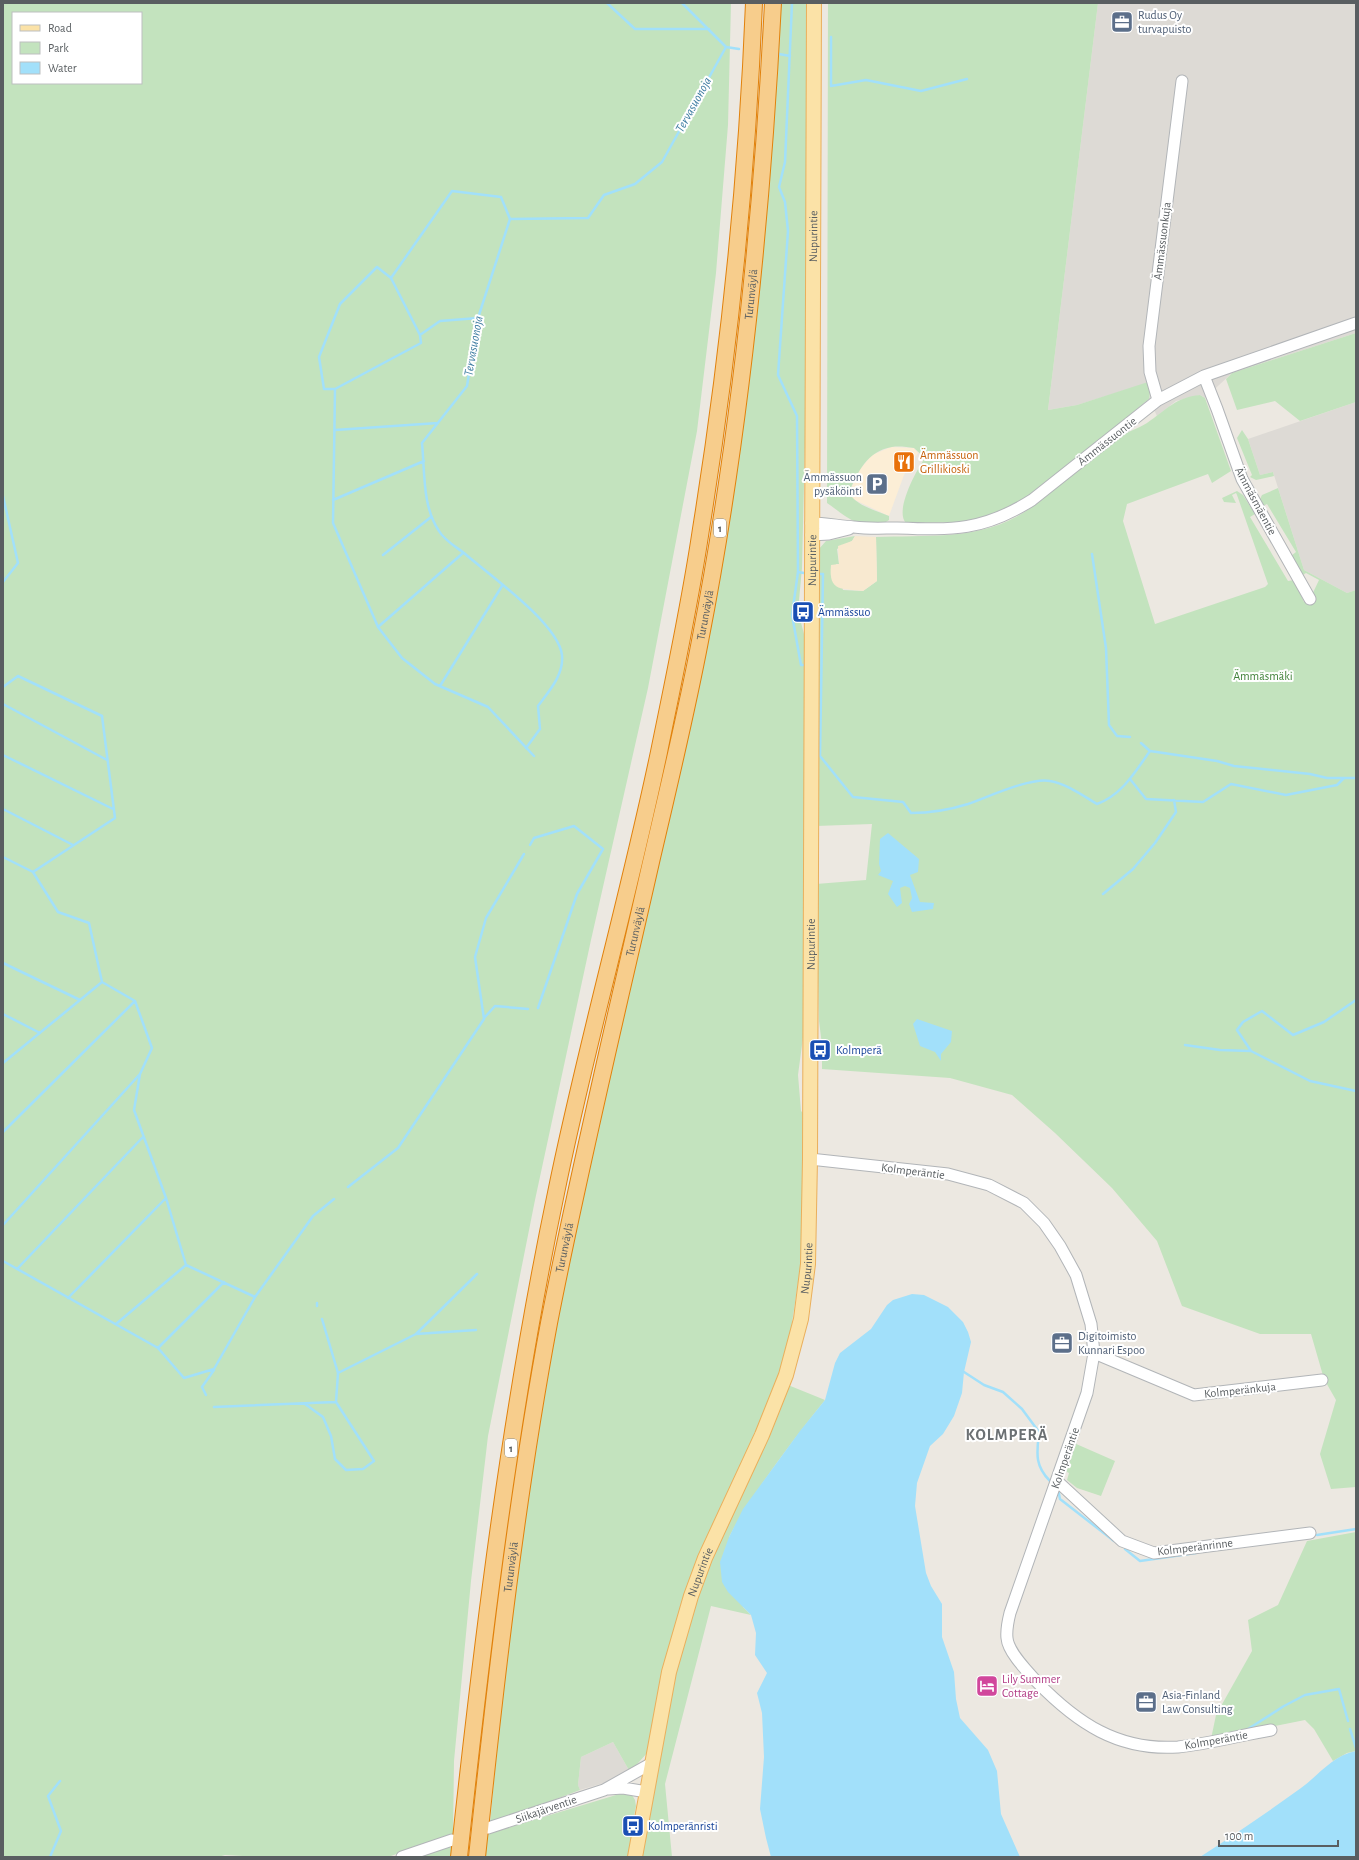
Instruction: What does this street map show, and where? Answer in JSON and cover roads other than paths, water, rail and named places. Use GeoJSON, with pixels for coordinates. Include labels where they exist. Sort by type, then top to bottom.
{"type":"FeatureCollection","features":[{"type":"Feature","properties":{"kind":"highway","name":"Turunväylä"},"geometry":{"type":"LineString","coordinates":[[459,1857],[492,1570],[508,1462],[544,1256],[568,1141],[658,756],[701,534],[727,343],[742,203],[754,3]]}},
{"type":"Feature","properties":{"kind":"highway","name":"Turunväylä"},"geometry":{"type":"LineString","coordinates":[[477,1857],[510,1571],[526,1462],[549,1326],[575,1194],[676,758],[700,642],[719,536],[744,352],[760,202],[773,3]]}},
{"type":"Feature","properties":{"kind":"main road","name":"Nupurintie"},"geometry":{"type":"LineString","coordinates":[[635,1857],[670,1672],[691,1596],[705,1558],[762,1435],[786,1375],[801,1318],[808,1264],[810,1159],[814,3]]}},
{"type":"Feature","properties":{"kind":"street","name":"Ämmässuonkuja"},"geometry":{"type":"LineString","coordinates":[[1158,400],[1150,372],[1149,346],[1182,81]]}},
{"type":"Feature","properties":{"kind":"street","name":"Ämmässuontie"},"geometry":{"type":"LineString","coordinates":[[811,529],[829,534],[855,527],[961,529],[984,524],[1011,513],[1032,500],[1158,400],[1204,376],[1356,323]]}},
{"type":"Feature","properties":{"kind":"street","name":"Ämmäsmäentie"},"geometry":{"type":"LineString","coordinates":[[1204,376],[1218,409],[1242,479],[1310,599]]}},
{"type":"Feature","properties":{"kind":"street","name":"Kolmperäntie"},"geometry":{"type":"LineString","coordinates":[[810,1159],[948,1174],[989,1185],[1024,1203],[1044,1223],[1060,1246],[1076,1275],[1091,1324],[1094,1353],[1087,1393],[1010,1613],[1006,1639],[1023,1666],[1048,1693],[1082,1721],[1102,1734],[1120,1740],[1154,1747],[1179,1747],[1271,1730]]}},
{"type":"Feature","properties":{"kind":"street","name":"Kolmperänkuja"},"geometry":{"type":"LineString","coordinates":[[1094,1353],[1194,1395],[1322,1380]]}},
{"type":"Feature","properties":{"kind":"street","name":"Kolmperänrinne"},"geometry":{"type":"LineString","coordinates":[[1057,1481],[1122,1541],[1154,1553],[1310,1533]]}},
{"type":"Feature","properties":{"kind":"street"},"geometry":{"type":"LineString","coordinates":[[604,1790],[652,1763]]}},
{"type":"Feature","properties":{"kind":"street"},"geometry":{"type":"LineString","coordinates":[[604,1790],[623,1788],[647,1792]]}},
{"type":"Feature","properties":{"kind":"street","name":"Siikajärventie"},"geometry":{"type":"LineString","coordinates":[[488,1828],[604,1790]]}},
{"type":"Feature","properties":{"kind":"street"},"geometry":{"type":"LineString","coordinates":[[402,1857],[452,1840]]}},
{"type":"Feature","properties":{"kind":"water"},"geometry":{"type":"Polygon","coordinates":[[[888,833],[919,859],[918,872],[910,875],[920,902],[934,903],[933,909],[912,912],[909,904],[912,898],[910,888],[905,886],[900,888],[902,903],[897,907],[888,894],[893,881],[878,875],[881,871],[879,864],[880,839],[888,833]]]}},
{"type":"Feature","properties":{"kind":"water"},"geometry":{"type":"Polygon","coordinates":[[[917,1019],[952,1031],[951,1042],[941,1054],[941,1061],[935,1052],[920,1046],[913,1024],[917,1019]]]}},
{"type":"Feature","properties":{"kind":"water","name":"Kolmperä"},"geometry":{"type":"Polygon","coordinates":[[[912,1294],[924,1295],[948,1307],[963,1322],[971,1342],[964,1372],[962,1393],[954,1416],[943,1434],[930,1446],[917,1483],[915,1506],[926,1573],[931,1586],[942,1604],[942,1637],[954,1672],[956,1699],[960,1718],[988,1750],[997,1771],[1001,1814],[1020,1857],[771,1857],[760,1809],[764,1757],[762,1713],[757,1693],[767,1673],[755,1655],[756,1633],[751,1615],[728,1592],[722,1582],[720,1562],[729,1537],[743,1509],[800,1431],[825,1400],[835,1363],[840,1353],[871,1329],[887,1305],[893,1300],[912,1294]]]}},
{"type":"Feature","properties":{"kind":"water"},"geometry":{"type":"Polygon","coordinates":[[[1356,1751],[1356,1857],[1200,1857],[1289,1797],[1333,1761],[1348,1753],[1356,1751]]]}},
{"type":"Feature","properties":{"kind":"waterway"},"geometry":{"type":"LineString","coordinates":[[607,3],[635,29],[709,29]]}},
{"type":"Feature","properties":{"kind":"waterway"},"geometry":{"type":"LineString","coordinates":[[682,3],[726,47]]}},
{"type":"Feature","properties":{"kind":"waterway"},"geometry":{"type":"LineString","coordinates":[[792,3],[785,162],[779,187],[785,202],[788,231],[778,375],[797,416],[798,572],[792,615],[801,665],[804,665]]}},
{"type":"Feature","properties":{"kind":"waterway"},"geometry":{"type":"LineString","coordinates":[[831,37],[831,86],[866,80],[921,91],[967,79]]}},
{"type":"Feature","properties":{"kind":"waterway"},"geometry":{"type":"LineString","coordinates":[[726,47],[739,49]]}},
{"type":"Feature","properties":{"kind":"waterway","name":"Tervasuonoja"},"geometry":{"type":"LineString","coordinates":[[510,219],[588,218],[604,195],[635,184],[662,162],[726,47]]}},
{"type":"Feature","properties":{"kind":"waterway"},"geometry":{"type":"LineString","coordinates":[[779,54],[790,56]]}},
{"type":"Feature","properties":{"kind":"waterway"},"geometry":{"type":"LineString","coordinates":[[510,219],[501,197],[452,191],[391,278],[377,267],[340,304],[319,357],[324,389],[335,389],[333,523],[378,627],[402,658],[435,684],[488,707],[534,756]]}},
{"type":"Feature","properties":{"kind":"waterway","name":"Tervasuonoja"},"geometry":{"type":"LineString","coordinates":[[510,219],[478,318],[467,386],[422,443],[427,500],[434,521],[441,534],[536,614],[558,642],[562,655],[561,669],[551,689],[538,706],[540,729],[526,748]]}},
{"type":"Feature","properties":{"kind":"waterway"},"geometry":{"type":"LineString","coordinates":[[391,278],[420,335]]}},
{"type":"Feature","properties":{"kind":"waterway"},"geometry":{"type":"LineString","coordinates":[[335,389],[421,343],[420,335],[440,321],[478,318]]}},
{"type":"Feature","properties":{"kind":"waterway"},"geometry":{"type":"LineString","coordinates":[[335,430],[438,423]]}},
{"type":"Feature","properties":{"kind":"waterway"},"geometry":{"type":"LineString","coordinates":[[333,500],[424,461]]}},
{"type":"Feature","properties":{"kind":"waterway"},"geometry":{"type":"LineString","coordinates":[[3,496],[18,563],[3,582]]}},
{"type":"Feature","properties":{"kind":"waterway"},"geometry":{"type":"LineString","coordinates":[[383,555],[431,517]]}},
{"type":"Feature","properties":{"kind":"waterway"},"geometry":{"type":"LineString","coordinates":[[378,627],[463,553]]}},
{"type":"Feature","properties":{"kind":"waterway"},"geometry":{"type":"LineString","coordinates":[[1092,554],[1106,648],[1109,725],[1117,736],[1130,737]]}},
{"type":"Feature","properties":{"kind":"waterway"},"geometry":{"type":"LineString","coordinates":[[798,572],[804,573]]}},
{"type":"Feature","properties":{"kind":"waterway"},"geometry":{"type":"LineString","coordinates":[[818,574],[823,574],[820,756],[853,797],[903,802],[911,813],[940,811],[968,804],[1009,788],[1032,782],[1050,781],[1074,790],[1097,804],[1106,800],[1121,789],[1150,751]]}},
{"type":"Feature","properties":{"kind":"waterway"},"geometry":{"type":"LineString","coordinates":[[440,686],[502,586]]}},
{"type":"Feature","properties":{"kind":"waterway"},"geometry":{"type":"LineString","coordinates":[[3,687],[18,676],[102,716],[115,818],[33,872],[58,912],[89,923],[102,982]]}},
{"type":"Feature","properties":{"kind":"waterway"},"geometry":{"type":"LineString","coordinates":[[3,704],[107,760]]}},
{"type":"Feature","properties":{"kind":"waterway"},"geometry":{"type":"LineString","coordinates":[[1141,743],[1150,751],[1217,761],[1234,766],[1310,774],[1327,778],[1356,778]]}},
{"type":"Feature","properties":{"kind":"waterway"},"geometry":{"type":"LineString","coordinates":[[3,755],[113,809]]}},
{"type":"Feature","properties":{"kind":"waterway"},"geometry":{"type":"LineString","coordinates":[[1130,779],[1146,799],[1203,802],[1231,784],[1286,795],[1337,785],[1344,778]]}},
{"type":"Feature","properties":{"kind":"waterway"},"geometry":{"type":"LineString","coordinates":[[1103,894],[1133,869],[1155,843],[1176,812],[1174,800]]}},
{"type":"Feature","properties":{"kind":"waterway"},"geometry":{"type":"LineString","coordinates":[[3,809],[73,845]]}},
{"type":"Feature","properties":{"kind":"waterway"},"geometry":{"type":"LineString","coordinates":[[530,845],[534,838],[574,826],[603,849],[577,894],[538,1008]]}},
{"type":"Feature","properties":{"kind":"waterway"},"geometry":{"type":"LineString","coordinates":[[348,1187],[398,1148],[484,1019],[475,957],[486,918],[524,854]]}},
{"type":"Feature","properties":{"kind":"waterway"},"geometry":{"type":"LineString","coordinates":[[3,857],[33,872]]}},
{"type":"Feature","properties":{"kind":"waterway"},"geometry":{"type":"LineString","coordinates":[[3,963],[80,1000]]}},
{"type":"Feature","properties":{"kind":"waterway"},"geometry":{"type":"LineString","coordinates":[[3,1063],[102,982],[135,1001],[152,1048],[140,1074],[134,1110],[166,1198],[186,1265],[255,1297],[214,1369],[184,1378],[158,1348],[3,1261]]}},
{"type":"Feature","properties":{"kind":"waterway"},"geometry":{"type":"LineString","coordinates":[[1251,1051],[1237,1030],[1243,1022],[1262,1011],[1293,1035],[1324,1022],[1356,1000]]}},
{"type":"Feature","properties":{"kind":"waterway"},"geometry":{"type":"LineString","coordinates":[[3,1132],[135,1001]]}},
{"type":"Feature","properties":{"kind":"waterway"},"geometry":{"type":"LineString","coordinates":[[484,1018],[495,1006],[528,1009]]}},
{"type":"Feature","properties":{"kind":"waterway"},"geometry":{"type":"LineString","coordinates":[[3,1014],[40,1033]]}},
{"type":"Feature","properties":{"kind":"waterway"},"geometry":{"type":"LineString","coordinates":[[1185,1045],[1220,1050],[1251,1051],[1310,1081],[1356,1091]]}},
{"type":"Feature","properties":{"kind":"waterway"},"geometry":{"type":"LineString","coordinates":[[3,1225],[140,1074]]}},
{"type":"Feature","properties":{"kind":"waterway"},"geometry":{"type":"LineString","coordinates":[[17,1269],[143,1137]]}},
{"type":"Feature","properties":{"kind":"waterway"},"geometry":{"type":"LineString","coordinates":[[68,1298],[166,1198]]}},
{"type":"Feature","properties":{"kind":"waterway"},"geometry":{"type":"LineString","coordinates":[[255,1297],[313,1216],[334,1199]]}},
{"type":"Feature","properties":{"kind":"waterway"},"geometry":{"type":"LineString","coordinates":[[116,1324],[186,1265]]}},
{"type":"Feature","properties":{"kind":"waterway"},"geometry":{"type":"LineString","coordinates":[[416,1334],[477,1274]]}},
{"type":"Feature","properties":{"kind":"waterway"},"geometry":{"type":"LineString","coordinates":[[158,1348],[224,1282]]}},
{"type":"Feature","properties":{"kind":"waterway"},"geometry":{"type":"LineString","coordinates":[[322,1319],[338,1373],[336,1402]]}},
{"type":"Feature","properties":{"kind":"waterway"},"geometry":{"type":"LineString","coordinates":[[338,1373],[416,1334],[476,1330]]}},
{"type":"Feature","properties":{"kind":"waterway"},"geometry":{"type":"LineString","coordinates":[[206,1395],[202,1387],[214,1370]]}},
{"type":"Feature","properties":{"kind":"waterway"},"geometry":{"type":"LineString","coordinates":[[964,1372],[984,1385],[1003,1392],[1022,1409],[1039,1432],[1037,1452],[1039,1464],[1050,1481]]}},
{"type":"Feature","properties":{"kind":"waterway"},"geometry":{"type":"LineString","coordinates":[[214,1407],[336,1402],[374,1461],[363,1469],[346,1470],[335,1459],[331,1436],[323,1417],[305,1404]]}},
{"type":"Feature","properties":{"kind":"waterway"},"geometry":{"type":"LineString","coordinates":[[1058,1489],[1060,1499],[1114,1541]]}},
{"type":"Feature","properties":{"kind":"waterway"},"geometry":{"type":"LineString","coordinates":[[1317,1535],[1356,1529]]}},
{"type":"Feature","properties":{"kind":"waterway"},"geometry":{"type":"LineString","coordinates":[[1125,1549],[1140,1561],[1196,1553]]}},
{"type":"Feature","properties":{"kind":"waterway"},"geometry":{"type":"LineString","coordinates":[[1248,1729],[1284,1706],[1305,1695],[1339,1689],[1348,1721]]}},
{"type":"Feature","properties":{"kind":"waterway"},"geometry":{"type":"LineString","coordinates":[[1350,1729],[1356,1748]]}},
{"type":"Feature","properties":{"kind":"waterway"},"geometry":{"type":"LineString","coordinates":[[50,1857],[61,1831],[48,1796],[60,1781]]}},
{"type":"Feature","properties":{"kind":"place","name":"Rudus Oy turvapuisto"},"geometry":{"type":"Point","coordinates":[1122,22]}},
{"type":"Feature","properties":{"kind":"place","name":"Ämmässuon Grillikioski"},"geometry":{"type":"Point","coordinates":[904,462]}},
{"type":"Feature","properties":{"kind":"place","name":"Ämmässuon pysäköinti"},"geometry":{"type":"Point","coordinates":[877,484]}},
{"type":"Feature","properties":{"kind":"place","name":"Ämmässuo"},"geometry":{"type":"Point","coordinates":[803,612]}},
{"type":"Feature","properties":{"kind":"place","name":"Kolmperä"},"geometry":{"type":"Point","coordinates":[820,1050]}},
{"type":"Feature","properties":{"kind":"place","name":"Digitoimisto Kunnari Espoo"},"geometry":{"type":"Point","coordinates":[1062,1343]}},
{"type":"Feature","properties":{"kind":"place","name":"Lily Summer Cottage"},"geometry":{"type":"Point","coordinates":[987,1686]}},
{"type":"Feature","properties":{"kind":"place","name":"Asia-Finland Law Consulting"},"geometry":{"type":"Point","coordinates":[1146,1702]}},
{"type":"Feature","properties":{"kind":"place","name":"Kolmperänristi"},"geometry":{"type":"Point","coordinates":[633,1826]}},
{"type":"Feature","properties":{"kind":"district","name":"KOLMPERÄ"},"geometry":{"type":"Point","coordinates":[1007,1435]}},
{"type":"Feature","properties":{"kind":"park label","name":"Ämmäsmäki"},"geometry":{"type":"Point","coordinates":[1263,676]}}]}
